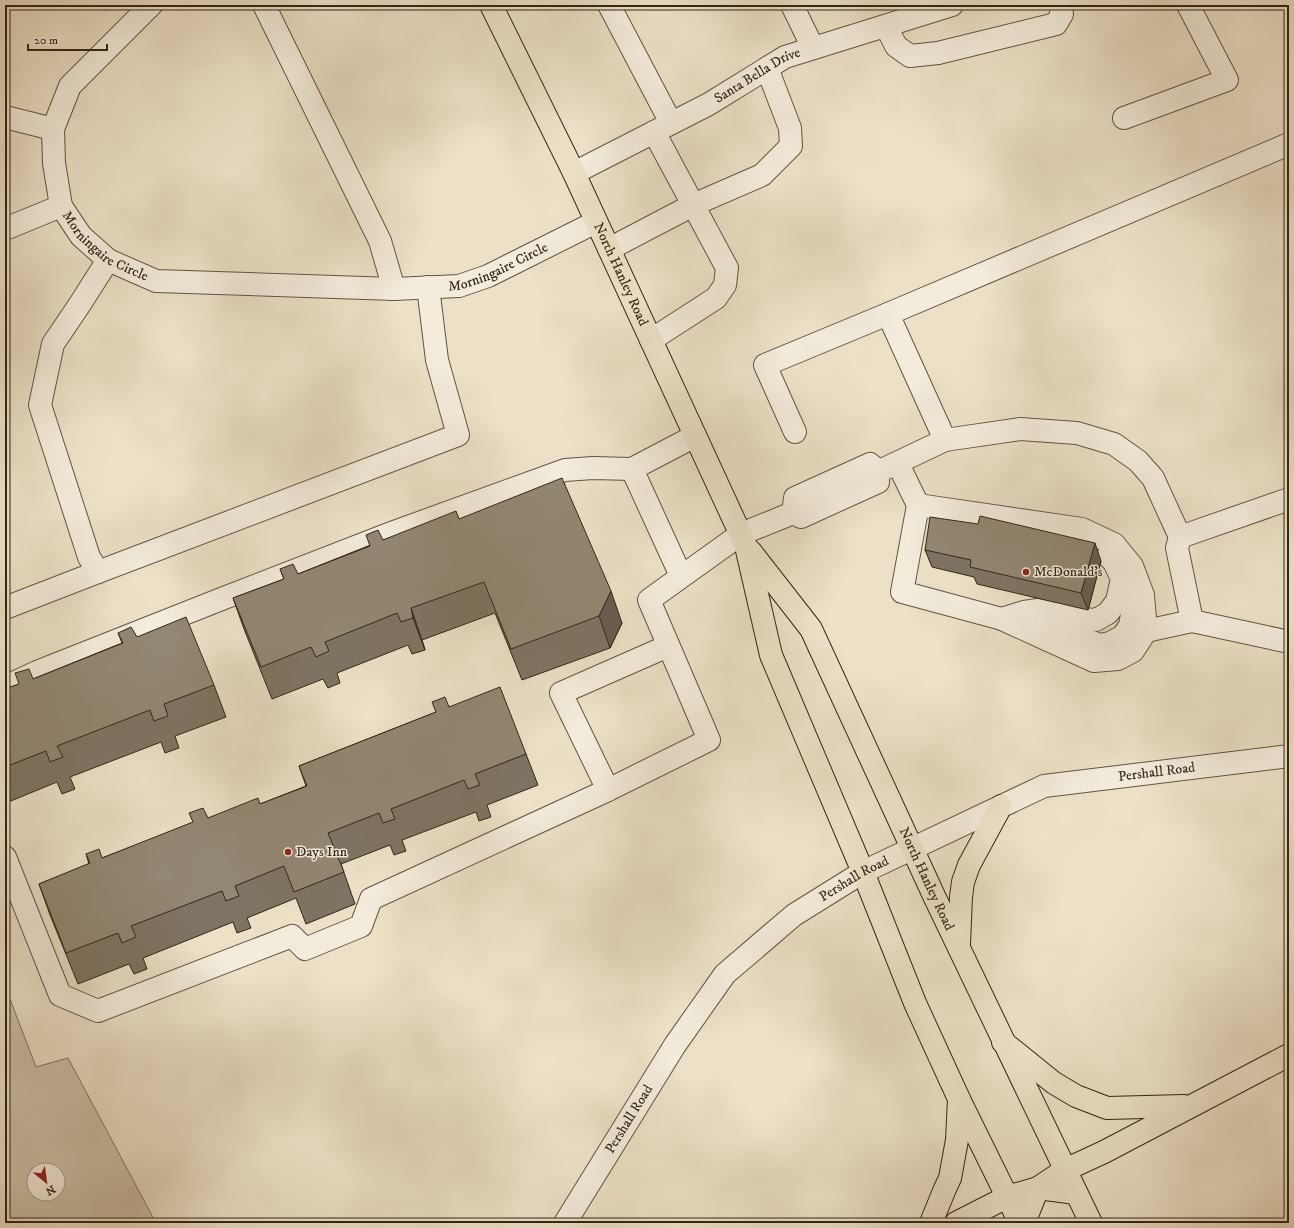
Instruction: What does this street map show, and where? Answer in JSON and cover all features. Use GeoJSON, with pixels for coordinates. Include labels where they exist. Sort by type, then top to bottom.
{"type":"FeatureCollection","features":[{"type":"Feature","properties":{"kind":"main road","name":"North Hanley Road"},"geometry":{"type":"LineString","coordinates":[[491,5],[574,173],[744,540],[811,629],[912,848],[1091,1223]]}},
{"type":"Feature","properties":{"kind":"main road","name":"North Hanley Road"},"geometry":{"type":"LineString","coordinates":[[744,540],[771,655],[863,872],[915,1003],[959,1099],[1020,1223]]}},
{"type":"Feature","properties":{"kind":"main road"},"geometry":{"type":"LineString","coordinates":[[959,947],[960,897],[963,882],[969,865],[1001,806]]}},
{"type":"Feature","properties":{"kind":"main road"},"geometry":{"type":"LineString","coordinates":[[1004,1042],[1054,1083],[1076,1096],[1107,1108],[1189,1106]]}},
{"type":"Feature","properties":{"kind":"main road"},"geometry":{"type":"LineString","coordinates":[[956,1223],[1007,1197],[1038,1188],[1065,1170],[1104,1152],[1189,1106],[1289,1056]]}},
{"type":"Feature","properties":{"kind":"main road"},"geometry":{"type":"LineString","coordinates":[[932,1223],[950,1178],[957,1140],[959,1099]]}},
{"type":"Feature","properties":{"kind":"main road"},"geometry":{"type":"LineString","coordinates":[[1038,1188],[1076,1193]]}},
{"type":"Feature","properties":{"kind":"main road"},"geometry":{"type":"LineString","coordinates":[[1024,1223],[1038,1188]]}},
{"type":"Feature","properties":{"kind":"street","name":"Morningaire Circle"},"geometry":{"type":"LineString","coordinates":[[151,5],[70,86],[53,129],[54,163],[60,206],[81,236],[108,260],[156,281],[394,289],[459,286],[488,276],[596,222]]}},
{"type":"Feature","properties":{"kind":"street"},"geometry":{"type":"LineString","coordinates":[[264,5],[380,241],[394,289]]}},
{"type":"Feature","properties":{"kind":"street"},"geometry":{"type":"LineString","coordinates":[[609,5],[663,128],[693,205],[727,268],[725,285],[716,298],[651,340]]}},
{"type":"Feature","properties":{"kind":"street"},"geometry":{"type":"LineString","coordinates":[[792,5],[813,48]]}},
{"type":"Feature","properties":{"kind":"street","name":"Santa Bella Drive"},"geometry":{"type":"LineString","coordinates":[[574,173],[709,104],[785,57],[952,5]]}},
{"type":"Feature","properties":{"kind":"street"},"geometry":{"type":"LineString","coordinates":[[886,26],[896,46],[910,56],[917,56],[938,53],[1056,24],[1062,14],[1060,5]]}},
{"type":"Feature","properties":{"kind":"street"},"geometry":{"type":"LineString","coordinates":[[1124,118],[1227,80],[1188,5]]}},
{"type":"Feature","properties":{"kind":"street"},"geometry":{"type":"LineString","coordinates":[[609,249],[693,205],[762,175],[791,146],[790,128],[767,68]]}},
{"type":"Feature","properties":{"kind":"street"},"geometry":{"type":"LineString","coordinates":[[5,117],[53,129]]}},
{"type":"Feature","properties":{"kind":"street"},"geometry":{"type":"LineString","coordinates":[[795,432],[765,366],[1289,144]]}},
{"type":"Feature","properties":{"kind":"street"},"geometry":{"type":"LineString","coordinates":[[5,229],[60,206]]}},
{"type":"Feature","properties":{"kind":"street"},"geometry":{"type":"LineString","coordinates":[[98,572],[89,556],[40,405],[53,344],[108,260]]}},
{"type":"Feature","properties":{"kind":"street"},"geometry":{"type":"LineString","coordinates":[[5,608],[458,435],[437,360],[428,287]]}},
{"type":"Feature","properties":{"kind":"street"},"geometry":{"type":"LineString","coordinates":[[888,314],[945,440]]}},
{"type":"Feature","properties":{"kind":"street"},"geometry":{"type":"LineString","coordinates":[[888,468],[945,440],[1020,429],[1077,433],[1114,444],[1138,461],[1153,478],[1180,538],[1177,548],[1192,621]]}},
{"type":"Feature","properties":{"kind":"street"},"geometry":{"type":"LineString","coordinates":[[5,687],[37,672],[394,532],[565,470],[593,468],[632,469],[695,436]]}},
{"type":"Feature","properties":{"kind":"street"},"geometry":{"type":"LineString","coordinates":[[5,857],[60,995],[98,1011],[292,936],[305,949],[362,926],[371,899],[608,790],[709,740],[648,600],[681,576],[793,513],[795,498],[870,464],[888,468],[918,505],[1082,529],[1114,544],[1132,566],[1144,595],[1146,631],[1133,651],[1128,654],[1118,659],[1094,661],[1002,619],[902,592],[918,505]]}},
{"type":"Feature","properties":{"kind":"street"},"geometry":{"type":"LineString","coordinates":[[632,469],[681,576]]}},
{"type":"Feature","properties":{"kind":"street"},"geometry":{"type":"LineString","coordinates":[[1180,538],[1289,499]]}},
{"type":"Feature","properties":{"kind":"street"},"geometry":{"type":"LineString","coordinates":[[944,508],[953,520],[964,525],[981,526],[1106,555],[1114,562],[1122,579],[1117,601],[1108,613],[1096,620],[1082,619],[1038,610],[1024,612],[1002,619]]}},
{"type":"Feature","properties":{"kind":"street"},"geometry":{"type":"LineString","coordinates":[[1146,631],[1192,621],[1289,642]]}},
{"type":"Feature","properties":{"kind":"street"},"geometry":{"type":"LineString","coordinates":[[608,790],[560,694],[668,646]]}},
{"type":"Feature","properties":{"kind":"street","name":"Pershall Road"},"geometry":{"type":"LineString","coordinates":[[565,1223],[675,1045],[725,974],[794,915],[863,872],[1044,786],[1289,756]]}},
{"type":"Feature","properties":{"kind":"shaded area"},"geometry":{"type":"Polygon","coordinates":[[[5,986],[36,1067],[68,1058],[156,1223],[5,1223],[5,986]]]}},
{"type":"Feature","properties":{"kind":"building"},"geometry":{"type":"Polygon","coordinates":[[[562,478],[611,591],[599,616],[511,649],[484,582],[411,608],[413,618],[401,622],[397,613],[325,642],[329,651],[316,657],[311,647],[261,667],[233,598],[284,579],[280,569],[293,564],[298,574],[370,546],[366,535],[378,530],[383,540],[456,511],[459,519],[562,478]]]}},
{"type":"Feature","properties":{"kind":"building","name":"McDonald's"},"geometry":{"type":"Polygon","coordinates":[[[980,516],[1095,543],[1081,593],[970,567],[971,560],[925,550],[930,517],[978,524],[980,516]]]}},
{"type":"Feature","properties":{"kind":"building"},"geometry":{"type":"Polygon","coordinates":[[[186,617],[214,685],[164,704],[168,716],[154,721],[150,710],[57,746],[63,757],[50,762],[46,751],[5,767],[5,689],[19,684],[15,673],[29,669],[33,679],[123,643],[118,633],[131,627],[137,637],[186,617]]]}},
{"type":"Feature","properties":{"kind":"building"},"geometry":{"type":"Polygon","coordinates":[[[500,687],[526,754],[475,774],[480,785],[468,789],[464,780],[391,809],[395,819],[383,823],[379,813],[328,833],[344,872],[294,892],[284,866],[235,886],[239,896],[226,901],[222,891],[131,926],[136,937],[122,943],[118,933],[66,953],[39,884],[90,863],[86,854],[99,849],[102,858],[193,822],[189,813],[203,808],[208,818],[258,798],[260,804],[307,786],[299,766],[436,712],[432,702],[445,697],[449,707],[500,687]]]}},
{"type":"Feature","properties":{"kind":"place","name":"McDonald's"},"geometry":{"type":"Point","coordinates":[1026,572]}},
{"type":"Feature","properties":{"kind":"place","name":"Days Inn"},"geometry":{"type":"Point","coordinates":[288,852]}}]}
